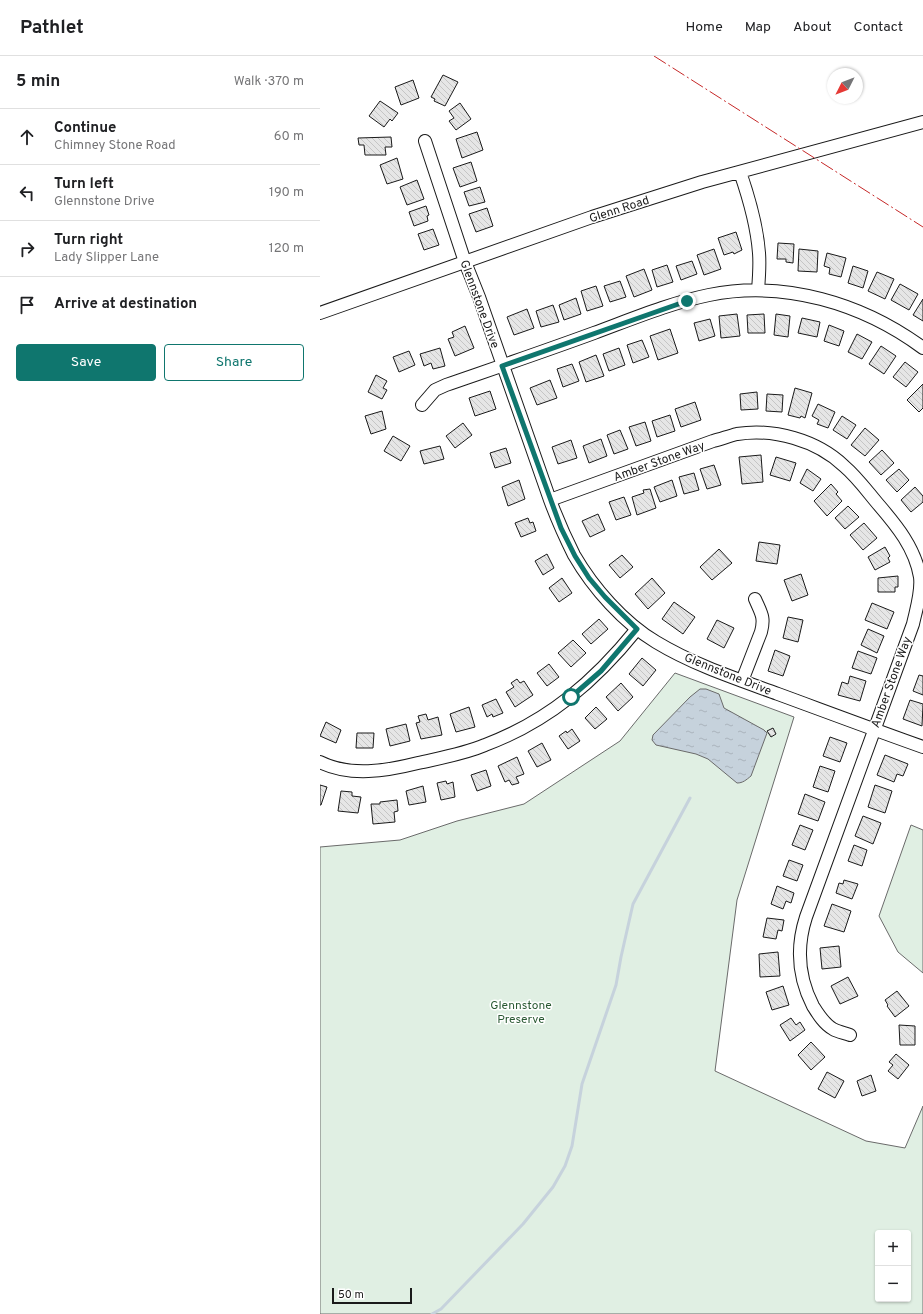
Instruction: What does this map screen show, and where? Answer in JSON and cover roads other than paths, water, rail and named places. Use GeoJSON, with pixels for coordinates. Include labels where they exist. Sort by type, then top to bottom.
{"type":"FeatureCollection","features":[{"type":"Feature","properties":{"kind":"street","name":"Glenn Road"},"geometry":{"type":"LineString","coordinates":[[320,313],[592,217],[740,172],[923,122]]}},
{"type":"Feature","properties":{"kind":"street","name":"Glennstone Drive"},"geometry":{"type":"LineString","coordinates":[[425,141],[465,262],[479,297],[550,500],[561,528],[575,556],[589,578],[609,602],[637,629],[656,642],[706,668],[923,747]]}},
{"type":"Feature","properties":{"kind":"street"},"geometry":{"type":"LineString","coordinates":[[740,172],[750,203],[757,233],[759,254],[758,290]]}},
{"type":"Feature","properties":{"kind":"street"},"geometry":{"type":"LineString","coordinates":[[422,405],[435,390],[446,384],[502,366],[687,301],[710,295],[758,290],[802,295],[847,306],[898,330],[923,348]]}},
{"type":"Feature","properties":{"kind":"street","name":"Amber Stone Way"},"geometry":{"type":"LineString","coordinates":[[550,500],[714,441],[737,434],[763,433],[787,436],[810,444],[843,465],[891,519],[906,539],[916,558],[920,578],[919,597],[912,624],[806,917],[800,942],[799,958],[801,973],[807,993],[817,1014],[833,1029],[850,1035]]}},
{"type":"Feature","properties":{"kind":"street"},"geometry":{"type":"LineString","coordinates":[[742,681],[763,624],[763,617],[755,599]]}},
{"type":"Feature","properties":{"kind":"street"},"geometry":{"type":"LineString","coordinates":[[320,762],[343,769],[377,771],[411,765],[465,752],[485,745],[530,725],[571,697],[601,671],[637,629]]}},
{"type":"Feature","properties":{"kind":"water"},"geometry":{"type":"Polygon","coordinates":[[[700,689],[706,689],[719,694],[724,708],[767,733],[751,776],[743,782],[737,783],[708,759],[696,754],[656,745],[652,740],[653,735],[690,697],[700,689]]]}},
{"type":"Feature","properties":{"kind":"waterway"},"geometry":{"type":"LineString","coordinates":[[432,1314],[441,1309],[523,1224],[553,1187],[565,1166],[572,1146],[582,1084],[616,985],[633,904],[690,798]]}},
{"type":"Feature","properties":{"kind":"park label","name":"Glennstone Preserve"},"geometry":{"type":"Point","coordinates":[521,1012]}}]}
